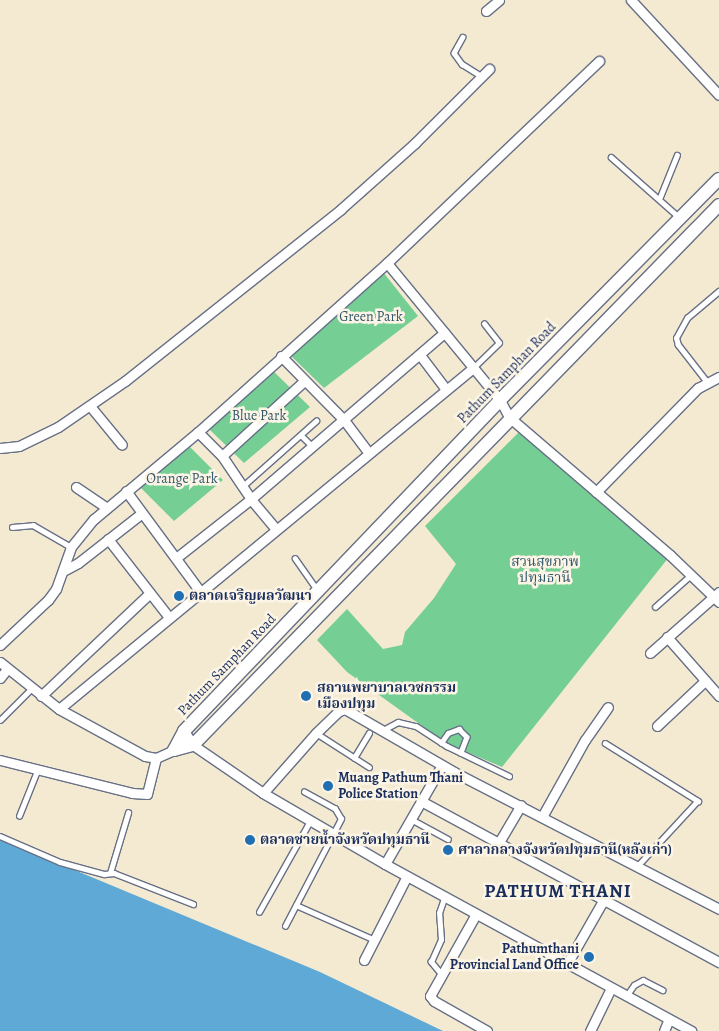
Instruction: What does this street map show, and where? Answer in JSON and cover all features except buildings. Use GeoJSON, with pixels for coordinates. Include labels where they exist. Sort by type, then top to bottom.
{"type":"FeatureCollection","features":[{"type":"Feature","properties":{"kind":"street"},"geometry":{"type":"LineString","coordinates":[[486,11],[499,0]]}},
{"type":"Feature","properties":{"kind":"street"},"geometry":{"type":"LineString","coordinates":[[631,0],[719,94]]}},
{"type":"Feature","properties":{"kind":"street"},"geometry":{"type":"LineString","coordinates":[[0,645],[48,600],[63,570],[71,547],[107,508],[198,432],[280,356],[387,264],[598,61]]}},
{"type":"Feature","properties":{"kind":"street"},"geometry":{"type":"LineString","coordinates":[[0,448],[19,446],[90,406],[341,209],[415,143],[489,68]]}},
{"type":"Feature","properties":{"kind":"street","name":"Pathum Samphan Road"},"geometry":{"type":"LineString","coordinates":[[174,750],[184,731],[319,592],[500,400],[719,179]]}},
{"type":"Feature","properties":{"kind":"street"},"geometry":{"type":"LineString","coordinates":[[0,662],[31,689],[59,708],[145,756],[156,758],[193,744],[509,417],[719,205]]}},
{"type":"Feature","properties":{"kind":"street"},"geometry":{"type":"LineString","coordinates":[[387,264],[500,400],[509,417],[717,597],[650,653]]}},
{"type":"Feature","properties":{"kind":"street"},"geometry":{"type":"LineString","coordinates":[[176,558],[313,447],[444,333]]}},
{"type":"Feature","properties":{"kind":"street"},"geometry":{"type":"LineString","coordinates":[[420,355],[445,388]]}},
{"type":"Feature","properties":{"kind":"street"},"geometry":{"type":"LineString","coordinates":[[280,356],[344,420],[368,452]]}},
{"type":"Feature","properties":{"kind":"street"},"geometry":{"type":"LineString","coordinates":[[59,708],[199,590],[445,388],[473,368]]}},
{"type":"Feature","properties":{"kind":"street"},"geometry":{"type":"LineString","coordinates":[[596,492],[706,381],[719,377]]}},
{"type":"Feature","properties":{"kind":"street"},"geometry":{"type":"LineString","coordinates":[[222,456],[304,382]]}},
{"type":"Feature","properties":{"kind":"street"},"geometry":{"type":"LineString","coordinates":[[90,406],[122,445]]}},
{"type":"Feature","properties":{"kind":"street"},"geometry":{"type":"LineString","coordinates":[[198,432],[222,456],[251,499],[275,528]]}},
{"type":"Feature","properties":{"kind":"street"},"geometry":{"type":"LineString","coordinates":[[76,488],[107,508]]}},
{"type":"Feature","properties":{"kind":"street"},"geometry":{"type":"LineString","coordinates":[[126,491],[199,590]]}},
{"type":"Feature","properties":{"kind":"street"},"geometry":{"type":"LineString","coordinates":[[63,570],[78,563],[142,512]]}},
{"type":"Feature","properties":{"kind":"street"},"geometry":{"type":"LineString","coordinates":[[108,539],[168,616]]}},
{"type":"Feature","properties":{"kind":"street"},"geometry":{"type":"LineString","coordinates":[[41,696],[149,594]]}},
{"type":"Feature","properties":{"kind":"street"},"geometry":{"type":"LineString","coordinates":[[667,637],[719,696]]}},
{"type":"Feature","properties":{"kind":"street"},"geometry":{"type":"LineString","coordinates":[[0,678],[7,669]]}},
{"type":"Feature","properties":{"kind":"street"},"geometry":{"type":"LineString","coordinates":[[657,726],[706,681]]}},
{"type":"Feature","properties":{"kind":"street"},"geometry":{"type":"LineString","coordinates":[[543,815],[585,740],[608,706]]}},
{"type":"Feature","properties":{"kind":"street"},"geometry":{"type":"LineString","coordinates":[[263,793],[316,733],[343,709],[442,765],[543,815],[719,909]]}},
{"type":"Feature","properties":{"kind":"street"},"geometry":{"type":"LineString","coordinates":[[184,731],[193,744],[263,793],[310,821],[476,914],[568,962],[668,1021],[691,1031]]}},
{"type":"Feature","properties":{"kind":"street"},"geometry":{"type":"LineString","coordinates":[[0,760],[37,771],[147,794],[156,758]]}},
{"type":"Feature","properties":{"kind":"street"},"geometry":{"type":"LineString","coordinates":[[385,864],[442,765]]}},
{"type":"Feature","properties":{"kind":"street"},"geometry":{"type":"LineString","coordinates":[[421,800],[498,844],[719,962]]}},
{"type":"Feature","properties":{"kind":"street"},"geometry":{"type":"LineString","coordinates":[[498,844],[521,805]]}},
{"type":"Feature","properties":{"kind":"street"},"geometry":{"type":"LineString","coordinates":[[364,960],[407,876]]}},
{"type":"Feature","properties":{"kind":"street"},"geometry":{"type":"LineString","coordinates":[[568,962],[603,901]]}},
{"type":"Feature","properties":{"kind":"street"},"geometry":{"type":"LineString","coordinates":[[476,914],[431,992],[432,999],[486,1031]]}},
{"type":"Feature","properties":{"kind":"street"},"geometry":{"type":"LineString","coordinates":[[590,1031],[611,988]]}},
{"type":"Feature","properties":{"kind":"street"},"geometry":{"type":"LineString","coordinates":[[664,1031],[668,1021]]}},
{"type":"Feature","properties":{"kind":"lane"},"geometry":{"type":"LineString","coordinates":[[463,37],[454,53],[462,64],[481,76]]}},
{"type":"Feature","properties":{"kind":"lane"},"geometry":{"type":"LineString","coordinates":[[660,197],[677,155]]}},
{"type":"Feature","properties":{"kind":"lane"},"geometry":{"type":"LineString","coordinates":[[611,157],[660,197],[681,218]]}},
{"type":"Feature","properties":{"kind":"lane"},"geometry":{"type":"LineString","coordinates":[[706,381],[678,345],[676,338],[687,318],[719,291]]}},
{"type":"Feature","properties":{"kind":"lane"},"geometry":{"type":"LineString","coordinates":[[473,368],[499,343],[484,324]]}},
{"type":"Feature","properties":{"kind":"lane"},"geometry":{"type":"LineString","coordinates":[[243,486],[316,421]]}},
{"type":"Feature","properties":{"kind":"lane"},"geometry":{"type":"LineString","coordinates":[[301,435],[313,447]]}},
{"type":"Feature","properties":{"kind":"lane"},"geometry":{"type":"LineString","coordinates":[[12,527],[32,525],[71,547]]}},
{"type":"Feature","properties":{"kind":"lane"},"geometry":{"type":"LineString","coordinates":[[294,558],[319,592]]}},
{"type":"Feature","properties":{"kind":"lane"},"geometry":{"type":"LineString","coordinates":[[655,607],[692,575]]}},
{"type":"Feature","properties":{"kind":"lane"},"geometry":{"type":"LineString","coordinates":[[0,720],[31,689]]}},
{"type":"Feature","properties":{"kind":"lane"},"geometry":{"type":"LineString","coordinates":[[383,730],[406,723],[441,743],[509,776]]}},
{"type":"Feature","properties":{"kind":"lane"},"geometry":{"type":"LineString","coordinates":[[441,743],[448,733],[459,729],[466,737],[461,753]]}},
{"type":"Feature","properties":{"kind":"lane"},"geometry":{"type":"LineString","coordinates":[[316,733],[369,767]]}},
{"type":"Feature","properties":{"kind":"lane"},"geometry":{"type":"LineString","coordinates":[[354,758],[369,734]]}},
{"type":"Feature","properties":{"kind":"lane"},"geometry":{"type":"LineString","coordinates":[[605,743],[698,801],[639,865]]}},
{"type":"Feature","properties":{"kind":"lane"},"geometry":{"type":"LineString","coordinates":[[19,816],[37,771]]}},
{"type":"Feature","properties":{"kind":"lane"},"geometry":{"type":"LineString","coordinates":[[285,926],[341,819],[339,813],[304,792]]}},
{"type":"Feature","properties":{"kind":"lane"},"geometry":{"type":"LineString","coordinates":[[110,873],[128,813]]}},
{"type":"Feature","properties":{"kind":"lane"},"geometry":{"type":"LineString","coordinates":[[411,819],[448,839]]}},
{"type":"Feature","properties":{"kind":"lane"},"geometry":{"type":"LineString","coordinates":[[259,912],[310,821]]}},
{"type":"Feature","properties":{"kind":"lane"},"geometry":{"type":"LineString","coordinates":[[0,836],[60,862],[104,874],[110,873],[193,904]]}},
{"type":"Feature","properties":{"kind":"lane"},"geometry":{"type":"LineString","coordinates":[[441,974],[431,962],[441,940],[439,913],[445,896]]}},
{"type":"Feature","properties":{"kind":"lane"},"geometry":{"type":"LineString","coordinates":[[296,905],[374,940]]}},
{"type":"Feature","properties":{"kind":"lane"},"geometry":{"type":"LineString","coordinates":[[626,996],[634,985],[643,980],[663,990]]}},
{"type":"Feature","properties":{"kind":"green space","name":"Green Park"},"geometry":{"type":"Polygon","coordinates":[[[383,272],[418,316],[324,388],[286,351],[383,272]]]}},
{"type":"Feature","properties":{"kind":"green space","name":"Blue Park"},"geometry":{"type":"Polygon","coordinates":[[[270,368],[310,407],[244,463],[207,427],[270,368]]]}},
{"type":"Feature","properties":{"kind":"green space","name":"สวนสุขภาพ ปทุมธานี"},"geometry":{"type":"Polygon","coordinates":[[[520,431],[669,557],[502,767],[446,743],[347,672],[317,640],[347,609],[383,649],[402,645],[405,632],[434,598],[456,564],[425,526],[520,431]]]}},
{"type":"Feature","properties":{"kind":"green space","name":"Orange Park"},"geometry":{"type":"Polygon","coordinates":[[[184,441],[223,480],[174,521],[137,484],[184,441]]]}},
{"type":"Feature","properties":{"kind":"water"},"geometry":{"type":"Polygon","coordinates":[[[0,839],[320,972],[443,1031],[0,1031],[0,839]]]}},
{"type":"Feature","properties":{"kind":"place","name":"ตลาดเจริญผลวัฒนา"},"geometry":{"type":"Point","coordinates":[179,596]}},
{"type":"Feature","properties":{"kind":"place","name":"สถานพยาบาลเวชกรรม เมืองปทุม"},"geometry":{"type":"Point","coordinates":[306,696]}},
{"type":"Feature","properties":{"kind":"place","name":"Muang Pathum Thani Police Station"},"geometry":{"type":"Point","coordinates":[328,786]}},
{"type":"Feature","properties":{"kind":"place","name":"ตลาดชายน้ำจังหวัดปทุมธานี"},"geometry":{"type":"Point","coordinates":[250,840]}},
{"type":"Feature","properties":{"kind":"place","name":"ศาลากลางจังหวัดปทุมธานี(หลังเก่า)"},"geometry":{"type":"Point","coordinates":[448,850]}},
{"type":"Feature","properties":{"kind":"place","name":"Pathumthani Provincial Land Office"},"geometry":{"type":"Point","coordinates":[589,957]}},
{"type":"Feature","properties":{"kind":"district","name":"PATHUM THANI"},"geometry":{"type":"Point","coordinates":[558,892]}}]}
